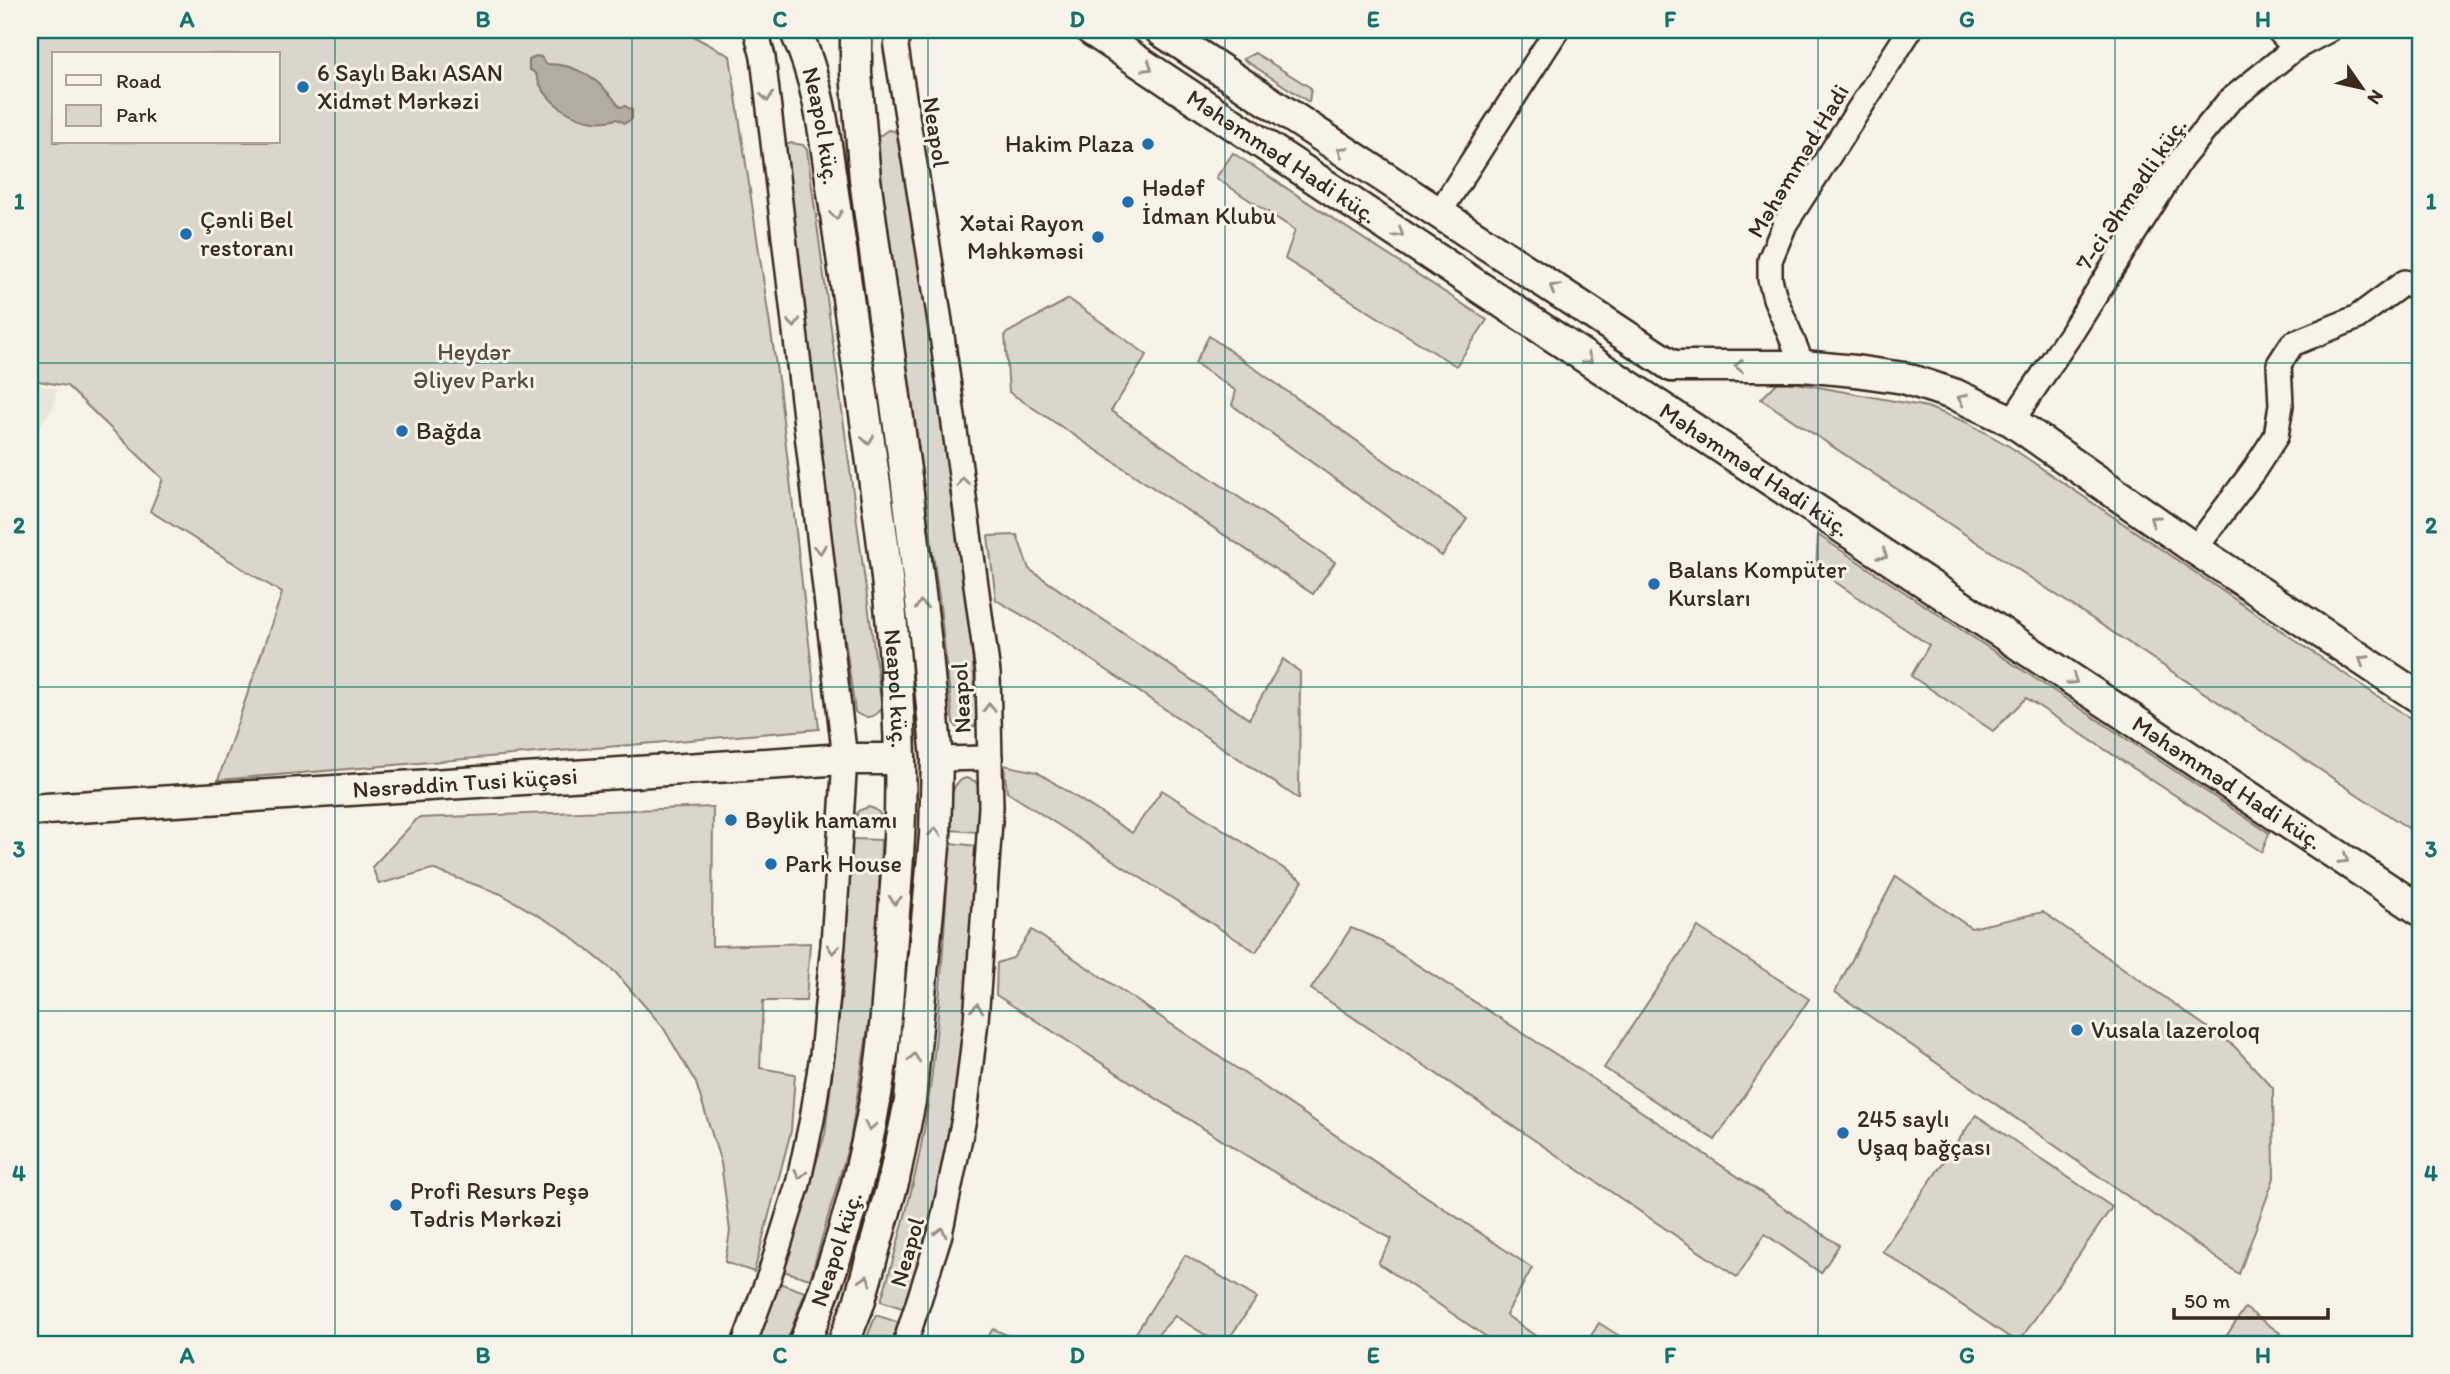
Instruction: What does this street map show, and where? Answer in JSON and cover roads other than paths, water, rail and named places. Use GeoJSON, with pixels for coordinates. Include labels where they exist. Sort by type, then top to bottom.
{"type":"FeatureCollection","features":[{"type":"Feature","properties":{"kind":"main road","name":"Neapol küç."},"geometry":{"type":"LineString","coordinates":[[795,30],[814,83],[825,139],[874,485],[894,650],[901,759],[900,834],[886,1014],[876,1098],[861,1171],[825,1292],[804,1344]]}},
{"type":"Feature","properties":{"kind":"main road","name":"Neapol küç."},"geometry":{"type":"LineString","coordinates":[[843,1344],[859,1303],[894,1179],[909,1101],[934,849],[937,759],[906,477],[864,178],[856,73],[856,30]]}},
{"type":"Feature","properties":{"kind":"main road","name":"Məhəmməd Hadi küç."},"geometry":{"type":"LineString","coordinates":[[1091,30],[2420,910]]}},
{"type":"Feature","properties":{"kind":"main road","name":"Məhəmməd Hadi küç."},"geometry":{"type":"LineString","coordinates":[[1160,30],[1672,366]]}},
{"type":"Feature","properties":{"kind":"main road"},"geometry":{"type":"LineString","coordinates":[[1649,399],[1672,366],[1803,366],[1855,371],[1904,378],[1956,395],[2011,421],[2195,549],[2420,698]]}},
{"type":"Feature","properties":{"kind":"main road","name":"Nəsrəddin Tusi küçəsi"},"geometry":{"type":"LineString","coordinates":[[30,810],[845,759],[901,759]]}},
{"type":"Feature","properties":{"kind":"street"},"geometry":{"type":"LineString","coordinates":[[744,1344],[770,1274],[798,1184],[812,1119],[822,1055],[833,944],[845,759],[763,57],[756,30]]}},
{"type":"Feature","properties":{"kind":"street"},"geometry":{"type":"LineString","coordinates":[[1439,213],[1557,30]]}},
{"type":"Feature","properties":{"kind":"street","name":"Məhəmməd Hadi"},"geometry":{"type":"LineString","coordinates":[[1803,366],[1775,298],[1770,279],[1770,260],[1785,223],[1910,30]]}},
{"type":"Feature","properties":{"kind":"street"},"geometry":{"type":"LineString","coordinates":[[2278,30],[2295,48]]}},
{"type":"Feature","properties":{"kind":"street","name":"7-ci Əhmədli küç."},"geometry":{"type":"LineString","coordinates":[[2011,421],[2072,332],[2181,159],[2228,102],[2295,48],[2329,30]]}},
{"type":"Feature","properties":{"kind":"street","name":"Neapol"},"geometry":{"type":"LineString","coordinates":[[897,38],[942,334],[988,673],[991,807],[986,893],[965,1114],[940,1234],[905,1344]]}},
{"type":"Feature","properties":{"kind":"street"},"geometry":{"type":"LineString","coordinates":[[2195,549],[2276,436],[2281,405],[2279,364],[2292,344],[2356,318],[2405,282]]}},
{"type":"Feature","properties":{"kind":"street"},"geometry":{"type":"LineString","coordinates":[[937,759],[990,758]]}},
{"type":"Feature","properties":{"kind":"place","name":"6 Saylı Bakı ASAN Xidmət Mərkəzi"},"geometry":{"type":"Point","coordinates":[303,87]}},
{"type":"Feature","properties":{"kind":"place","name":"Hakim Plaza"},"geometry":{"type":"Point","coordinates":[1148,144]}},
{"type":"Feature","properties":{"kind":"place","name":"Hədəf İdman Klubu"},"geometry":{"type":"Point","coordinates":[1128,202]}},
{"type":"Feature","properties":{"kind":"place","name":"Çənli Bel restoranı"},"geometry":{"type":"Point","coordinates":[186,234]}},
{"type":"Feature","properties":{"kind":"place","name":"Xətai Rayon Məhkəməsi"},"geometry":{"type":"Point","coordinates":[1098,237]}},
{"type":"Feature","properties":{"kind":"place","name":"Bağda"},"geometry":{"type":"Point","coordinates":[402,431]}},
{"type":"Feature","properties":{"kind":"place","name":"Balans Kompüter Kursları"},"geometry":{"type":"Point","coordinates":[1654,584]}},
{"type":"Feature","properties":{"kind":"place","name":"Bəylik hamamı"},"geometry":{"type":"Point","coordinates":[731,820]}},
{"type":"Feature","properties":{"kind":"place","name":"Park House"},"geometry":{"type":"Point","coordinates":[771,864]}},
{"type":"Feature","properties":{"kind":"place","name":"Vusala lazeroloq"},"geometry":{"type":"Point","coordinates":[2077,1030]}},
{"type":"Feature","properties":{"kind":"place","name":"245 saylı Uşaq bağçası"},"geometry":{"type":"Point","coordinates":[1843,1133]}},
{"type":"Feature","properties":{"kind":"place","name":"Profi Resurs Peşə Tədris Mərkəzi"},"geometry":{"type":"Point","coordinates":[396,1205]}},
{"type":"Feature","properties":{"kind":"park label","name":"Heydər Əliyev Parkı"},"geometry":{"type":"Point","coordinates":[474,366]}}]}
